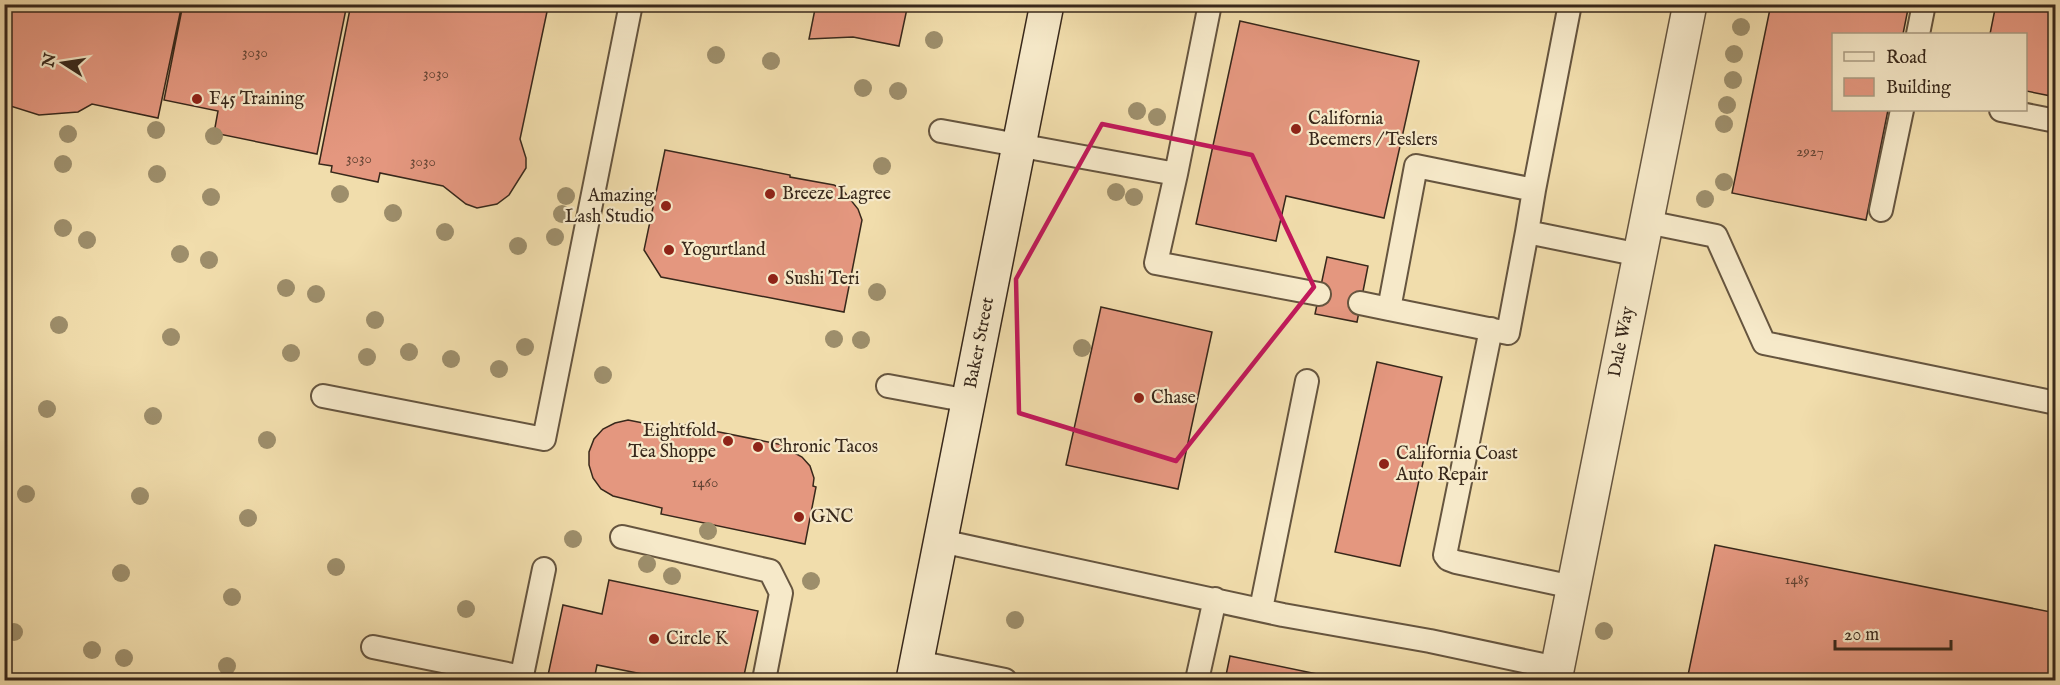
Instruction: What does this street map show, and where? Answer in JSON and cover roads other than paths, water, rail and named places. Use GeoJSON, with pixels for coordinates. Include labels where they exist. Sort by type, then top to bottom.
{"type":"FeatureCollection","features":[{"type":"Feature","properties":{"kind":"street","name":"Baker Street"},"geometry":{"type":"LineString","coordinates":[[915,671],[1047,4]]}},
{"type":"Feature","properties":{"kind":"street","name":"Dale Way"},"geometry":{"type":"LineString","coordinates":[[1556,674],[1690,4]]}},
{"type":"Feature","properties":{"kind":"lane"},"geometry":{"type":"LineString","coordinates":[[323,396],[544,439],[632,4]]}},
{"type":"Feature","properties":{"kind":"lane"},"geometry":{"type":"LineString","coordinates":[[1210,4],[1156,263],[1319,294]]}},
{"type":"Feature","properties":{"kind":"lane"},"geometry":{"type":"LineString","coordinates":[[1360,303],[1508,333],[1570,4]]}},
{"type":"Feature","properties":{"kind":"lane"},"geometry":{"type":"LineString","coordinates":[[1918,33],[1924,4]]}},
{"type":"Feature","properties":{"kind":"lane"},"geometry":{"type":"LineString","coordinates":[[1881,210],[1902,111]]}},
{"type":"Feature","properties":{"kind":"lane"},"geometry":{"type":"LineString","coordinates":[[2006,111],[2055,121]]}},
{"type":"Feature","properties":{"kind":"lane"},"geometry":{"type":"LineString","coordinates":[[941,131],[1176,174]]}},
{"type":"Feature","properties":{"kind":"lane"},"geometry":{"type":"LineString","coordinates":[[1389,309],[1416,166],[1534,190]]}},
{"type":"Feature","properties":{"kind":"lane"},"geometry":{"type":"LineString","coordinates":[[1647,222],[1716,236],[1764,343],[2055,403]]}},
{"type":"Feature","properties":{"kind":"lane"},"geometry":{"type":"LineString","coordinates":[[1527,232],[1640,255]]}},
{"type":"Feature","properties":{"kind":"lane"},"geometry":{"type":"LineString","coordinates":[[1491,330],[1445,555],[1456,562],[1573,587]]}},
{"type":"Feature","properties":{"kind":"lane"},"geometry":{"type":"LineString","coordinates":[[1261,609],[1307,381]]}},
{"type":"Feature","properties":{"kind":"lane"},"geometry":{"type":"LineString","coordinates":[[888,386],[969,401]]}},
{"type":"Feature","properties":{"kind":"lane"},"geometry":{"type":"LineString","coordinates":[[622,537],[770,571],[781,593],[764,681]]}},
{"type":"Feature","properties":{"kind":"lane"},"geometry":{"type":"LineString","coordinates":[[941,541],[1261,609],[1430,641],[1556,674]]}},
{"type":"Feature","properties":{"kind":"lane"},"geometry":{"type":"LineString","coordinates":[[373,647],[522,679],[544,569]]}},
{"type":"Feature","properties":{"kind":"lane"},"geometry":{"type":"LineString","coordinates":[[1197,681],[1215,599]]}},
{"type":"Feature","properties":{"kind":"lane"},"geometry":{"type":"LineString","coordinates":[[915,671],[1005,681]]}},
{"type":"Feature","properties":{"kind":"place","name":"F45 Training"},"geometry":{"type":"Point","coordinates":[197,99]}},
{"type":"Feature","properties":{"kind":"place","name":"California Beemers / Teslers"},"geometry":{"type":"Point","coordinates":[1296,129]}},
{"type":"Feature","properties":{"kind":"place","name":"Breeze Lagree"},"geometry":{"type":"Point","coordinates":[770,194]}},
{"type":"Feature","properties":{"kind":"place","name":"Amazing Lash Studio"},"geometry":{"type":"Point","coordinates":[666,206]}},
{"type":"Feature","properties":{"kind":"place","name":"Yogurtland"},"geometry":{"type":"Point","coordinates":[669,250]}},
{"type":"Feature","properties":{"kind":"place","name":"Sushi Teri"},"geometry":{"type":"Point","coordinates":[773,279]}},
{"type":"Feature","properties":{"kind":"place","name":"Chase"},"geometry":{"type":"Point","coordinates":[1139,398]}},
{"type":"Feature","properties":{"kind":"place","name":"Eightfold Tea Shoppe"},"geometry":{"type":"Point","coordinates":[728,441]}},
{"type":"Feature","properties":{"kind":"place","name":"Chronic Tacos"},"geometry":{"type":"Point","coordinates":[758,447]}},
{"type":"Feature","properties":{"kind":"place","name":"California Coast Auto Repair"},"geometry":{"type":"Point","coordinates":[1384,464]}},
{"type":"Feature","properties":{"kind":"place","name":"GNC"},"geometry":{"type":"Point","coordinates":[799,517]}},
{"type":"Feature","properties":{"kind":"place","name":"Circle K"},"geometry":{"type":"Point","coordinates":[654,639]}}]}
